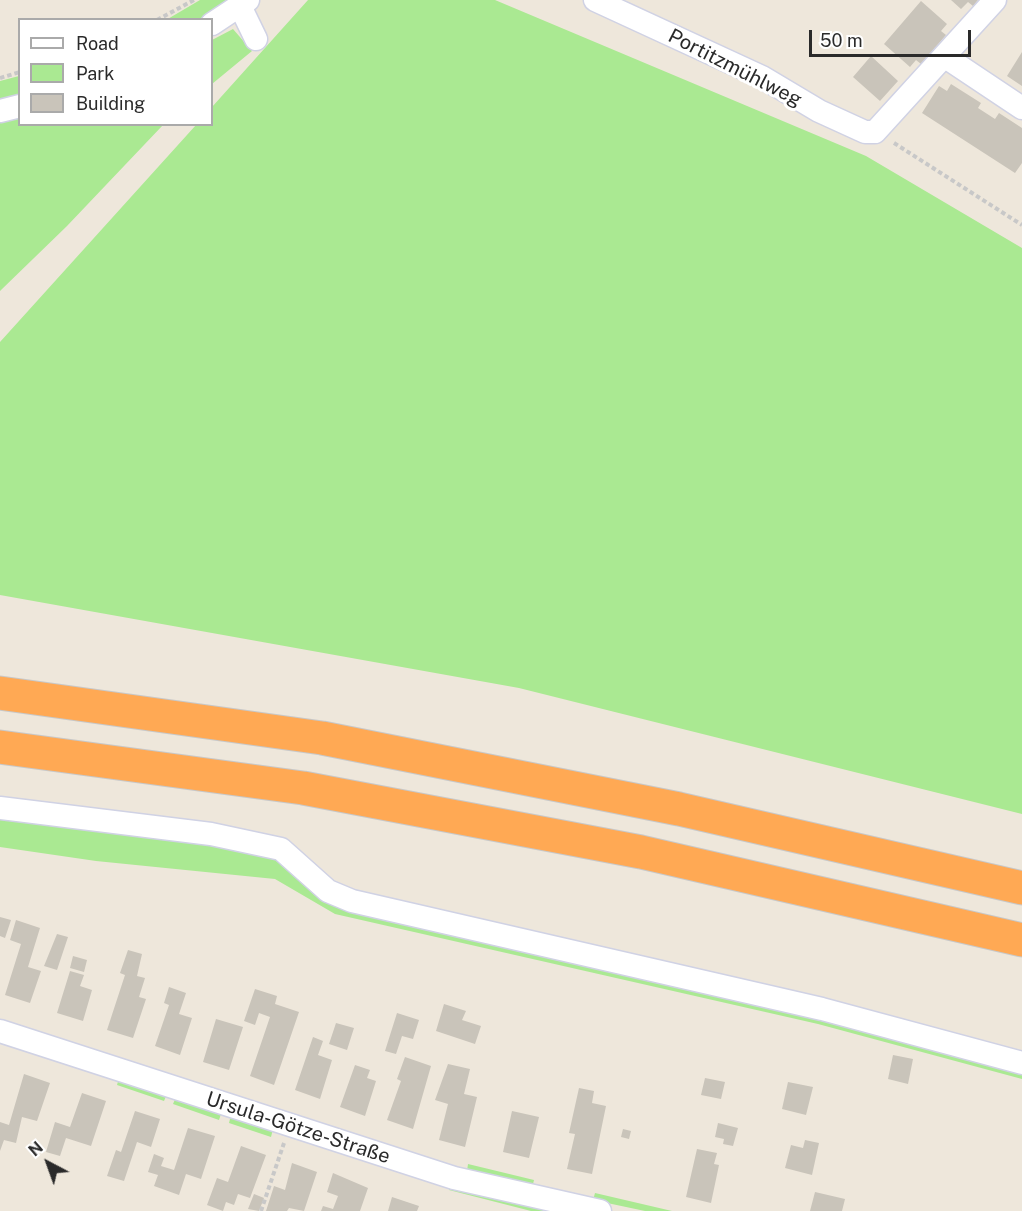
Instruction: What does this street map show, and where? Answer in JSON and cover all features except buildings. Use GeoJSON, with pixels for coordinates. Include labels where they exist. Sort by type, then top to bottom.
{"type":"FeatureCollection","features":[{"type":"Feature","properties":{"kind":"highway"},"geometry":{"type":"LineString","coordinates":[[0,693],[322,738],[679,809],[1022,888]]}},
{"type":"Feature","properties":{"kind":"highway"},"geometry":{"type":"LineString","coordinates":[[0,747],[326,792],[641,852],[1022,940]]}},
{"type":"Feature","properties":{"kind":"street","name":"Portitzmühlweg"},"geometry":{"type":"LineString","coordinates":[[595,0],[762,77],[848,126],[865,132],[875,132]]}},
{"type":"Feature","properties":{"kind":"street"},"geometry":{"type":"LineString","coordinates":[[875,132],[995,0]]}},
{"type":"Feature","properties":{"kind":"street"},"geometry":{"type":"LineString","coordinates":[[213,23],[244,3],[256,39]]}},
{"type":"Feature","properties":{"kind":"street"},"geometry":{"type":"LineString","coordinates":[[944,57],[1022,108]]}},
{"type":"Feature","properties":{"kind":"street"},"geometry":{"type":"LineString","coordinates":[[0,111],[18,106]]}},
{"type":"Feature","properties":{"kind":"street"},"geometry":{"type":"LineString","coordinates":[[0,808],[211,834],[281,849],[328,891],[352,901],[822,1009],[1022,1063]]}},
{"type":"Feature","properties":{"kind":"street","name":"Ursula-Götze-Straße"},"geometry":{"type":"LineString","coordinates":[[0,1031],[454,1178],[600,1211]]}},
{"type":"Feature","properties":{"kind":"path"},"geometry":{"type":"LineString","coordinates":[[161,18],[194,0]]}},
{"type":"Feature","properties":{"kind":"path"},"geometry":{"type":"LineString","coordinates":[[0,78],[18,73]]}},
{"type":"Feature","properties":{"kind":"path"},"geometry":{"type":"LineString","coordinates":[[875,132],[1022,225]]}},
{"type":"Feature","properties":{"kind":"path"},"geometry":{"type":"LineString","coordinates":[[261,1211],[290,1125]]}},
{"type":"Feature","properties":{"kind":"green space"},"geometry":{"type":"Polygon","coordinates":[[[200,0],[230,0],[202,18],[169,18],[200,0]]]}},
{"type":"Feature","properties":{"kind":"green space"},"geometry":{"type":"Polygon","coordinates":[[[308,0],[495,0],[866,156],[1022,248],[1022,814],[519,688],[0,595],[0,342],[195,126],[213,126],[213,106],[308,0]]]}},
{"type":"Feature","properties":{"kind":"green space"},"geometry":{"type":"Polygon","coordinates":[[[233,29],[252,51],[213,83],[213,39],[233,29]]]}},
{"type":"Feature","properties":{"kind":"green space"},"geometry":{"type":"Polygon","coordinates":[[[18,76],[18,94],[0,99],[0,81],[18,76]]]}},
{"type":"Feature","properties":{"kind":"green space"},"geometry":{"type":"Polygon","coordinates":[[[18,118],[18,126],[162,126],[67,226],[0,291],[0,123],[18,118]]]}},
{"type":"Feature","properties":{"kind":"green space"},"geometry":{"type":"Polygon","coordinates":[[[0,813],[211,840],[278,858],[303,880],[1022,1068],[1022,1079],[818,1024],[335,914],[275,879],[96,861],[0,847],[0,813]]]}},
{"type":"Feature","properties":{"kind":"green space"},"geometry":{"type":"Polygon","coordinates":[[[119,1078],[167,1094],[164,1101],[117,1085],[119,1078]]]}},
{"type":"Feature","properties":{"kind":"green space"},"geometry":{"type":"Polygon","coordinates":[[[176,1097],[222,1111],[219,1120],[173,1104],[176,1097]]]}},
{"type":"Feature","properties":{"kind":"green space"},"geometry":{"type":"Polygon","coordinates":[[[231,1115],[273,1129],[271,1137],[229,1123],[231,1115]]]}},
{"type":"Feature","properties":{"kind":"green space"},"geometry":{"type":"Polygon","coordinates":[[[468,1164],[534,1180],[532,1188],[467,1171],[468,1164]]]}},
{"type":"Feature","properties":{"kind":"green space"},"geometry":{"type":"Polygon","coordinates":[[[450,1183],[564,1211],[531,1211],[449,1190],[450,1183]]]}},
{"type":"Feature","properties":{"kind":"green space"},"geometry":{"type":"Polygon","coordinates":[[[595,1193],[672,1211],[645,1211],[593,1200],[595,1193]]]}}]}
